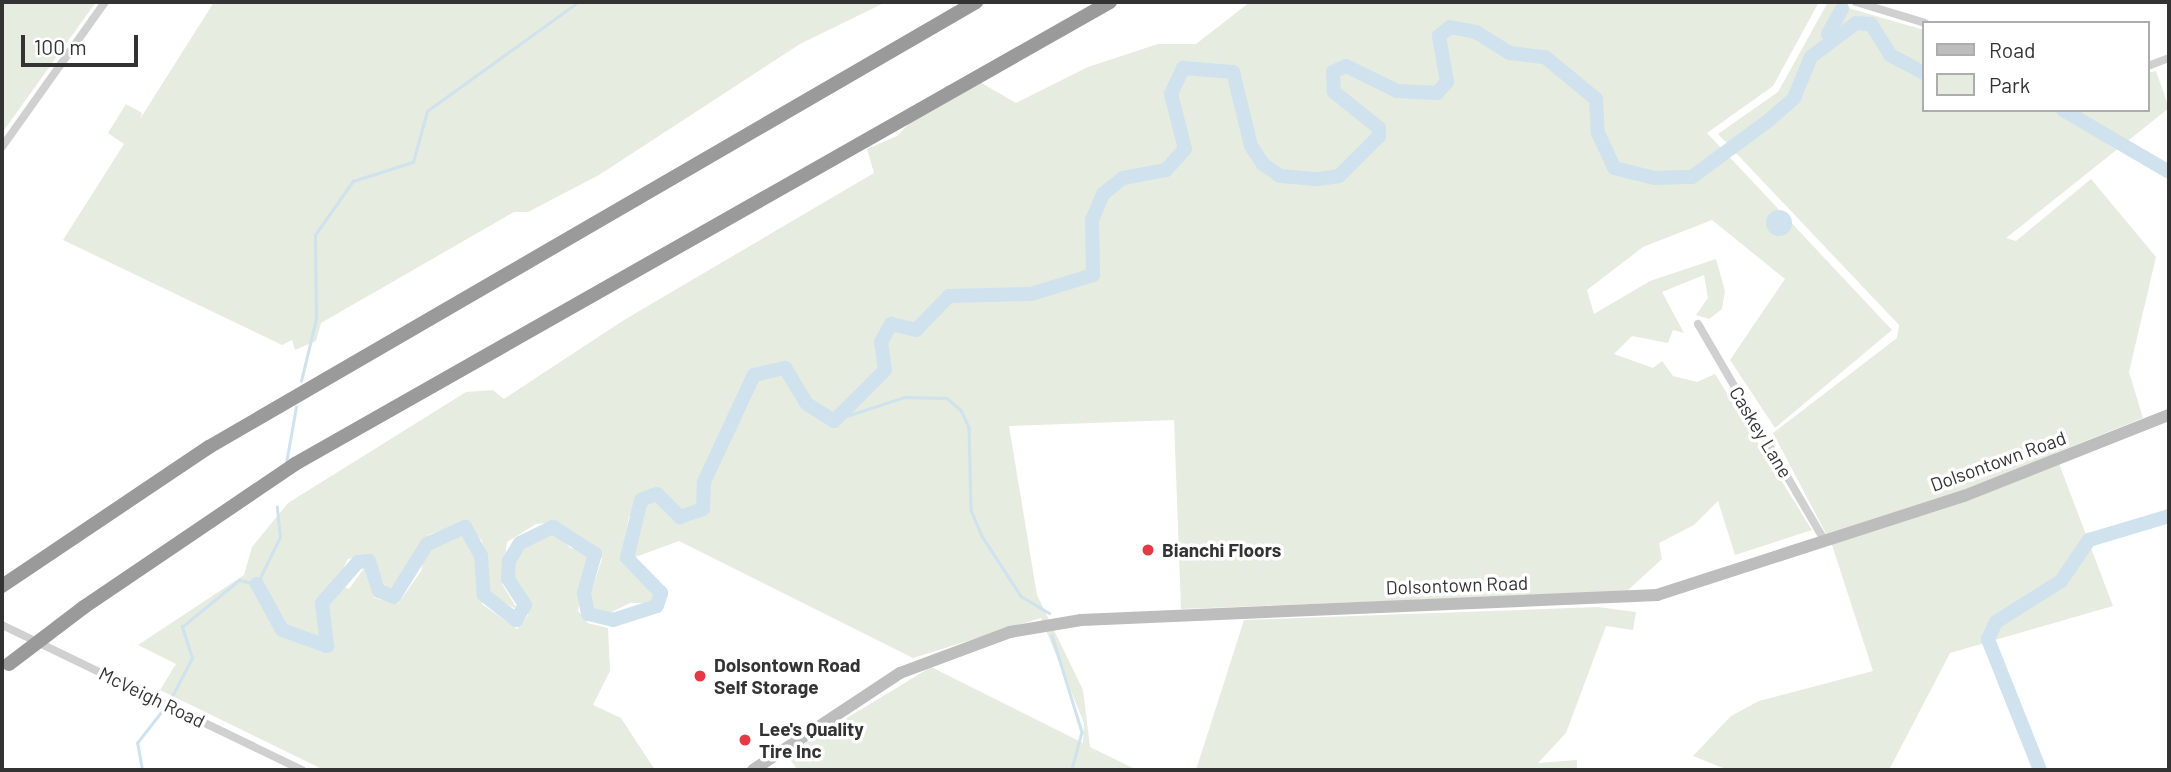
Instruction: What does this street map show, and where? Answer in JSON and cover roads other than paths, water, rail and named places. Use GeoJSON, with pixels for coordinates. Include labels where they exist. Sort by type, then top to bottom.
{"type":"FeatureCollection","features":[{"type":"Feature","properties":{"kind":"highway"},"geometry":{"type":"LineString","coordinates":[[954,15],[968,2]]}},
{"type":"Feature","properties":{"kind":"highway"},"geometry":{"type":"LineString","coordinates":[[2,586],[228,435],[976,2]]}},
{"type":"Feature","properties":{"kind":"highway"},"geometry":{"type":"LineString","coordinates":[[5,667],[84,607],[295,464],[1110,2]]}},
{"type":"Feature","properties":{"kind":"street"},"geometry":{"type":"LineString","coordinates":[[2,147],[104,2]]}},
{"type":"Feature","properties":{"kind":"street"},"geometry":{"type":"LineString","coordinates":[[1856,2],[1923,22]]}},
{"type":"Feature","properties":{"kind":"street"},"geometry":{"type":"LineString","coordinates":[[2150,65],[2169,58]]}},
{"type":"Feature","properties":{"kind":"street","name":"Caskey Lane"},"geometry":{"type":"LineString","coordinates":[[1698,324],[1824,540]]}},
{"type":"Feature","properties":{"kind":"street","name":"Dolsontown Road"},"geometry":{"type":"LineString","coordinates":[[752,770],[900,673],[1037,626],[1643,598],[1964,496],[2169,415]]}},
{"type":"Feature","properties":{"kind":"street","name":"McVeigh Road"},"geometry":{"type":"LineString","coordinates":[[2,625],[302,770]]}},
{"type":"Feature","properties":{"kind":"water"},"geometry":{"type":"Polygon","coordinates":[[[1779,210],[1788,214],[1792,223],[1788,232],[1779,236],[1770,232],[1766,223],[1770,214],[1779,210]]]}},
{"type":"Feature","properties":{"kind":"waterway"},"geometry":{"type":"LineString","coordinates":[[301,381],[316,319],[315,235],[353,181],[413,162],[427,111],[578,2]]}},
{"type":"Feature","properties":{"kind":"waterway"},"geometry":{"type":"LineString","coordinates":[[1828,34],[1842,9]]}},
{"type":"Feature","properties":{"kind":"waterway"},"geometry":{"type":"LineString","coordinates":[[257,584],[282,630],[327,646],[322,603],[358,562],[369,561],[379,591],[394,597],[427,544],[465,527],[481,556],[484,595],[516,620],[525,605],[508,579],[509,561],[520,543],[553,527],[595,554],[584,593],[588,614],[613,620],[657,606],[661,593],[627,558],[641,500],[657,494],[680,517],[703,509],[704,482],[754,375],[785,368],[807,404],[834,421],[885,370],[881,342],[891,324],[916,330],[949,296],[1031,294],[1093,275],[1092,220],[1103,194],[1123,178],[1166,170],[1185,149],[1171,94],[1183,68],[1233,72],[1251,146],[1263,164],[1280,176],[1318,179],[1339,176],[1379,136],[1379,128],[1334,92],[1333,72],[1346,66],[1397,91],[1437,93],[1447,82],[1439,36],[1450,27],[1476,32],[1510,53],[1545,57],[1596,99],[1598,133],[1614,168],[1655,178],[1692,177],[1768,121],[1794,98],[1811,57],[1856,23],[1871,24],[1890,55],[1923,72]]}},
{"type":"Feature","properties":{"kind":"waterway"},"geometry":{"type":"LineString","coordinates":[[2066,112],[2169,172]]}},
{"type":"Feature","properties":{"kind":"waterway"},"geometry":{"type":"LineString","coordinates":[[840,418],[905,397],[947,398],[961,410],[969,427],[971,510],[982,536],[1021,596],[1049,613]]}},
{"type":"Feature","properties":{"kind":"waterway"},"geometry":{"type":"LineString","coordinates":[[286,463],[296,407]]}},
{"type":"Feature","properties":{"kind":"waterway"},"geometry":{"type":"LineString","coordinates":[[169,702],[192,658],[182,627],[239,580],[257,584],[280,537],[277,507]]}},
{"type":"Feature","properties":{"kind":"waterway"},"geometry":{"type":"LineString","coordinates":[[2040,770],[1988,639],[1996,622],[2061,581],[2089,540],[2169,516]]}},
{"type":"Feature","properties":{"kind":"waterway"},"geometry":{"type":"LineString","coordinates":[[1052,635],[1082,732],[1072,770]]}},
{"type":"Feature","properties":{"kind":"waterway"},"geometry":{"type":"LineString","coordinates":[[142,770],[137,743],[165,707]]}},
{"type":"Feature","properties":{"kind":"place","name":"Bianchi Floors"},"geometry":{"type":"Point","coordinates":[1148,550]}},
{"type":"Feature","properties":{"kind":"place","name":"Dolsontown Road Self Storage"},"geometry":{"type":"Point","coordinates":[700,676]}},
{"type":"Feature","properties":{"kind":"place","name":"Lee's Quality Tire Inc"},"geometry":{"type":"Point","coordinates":[745,740]}}]}
